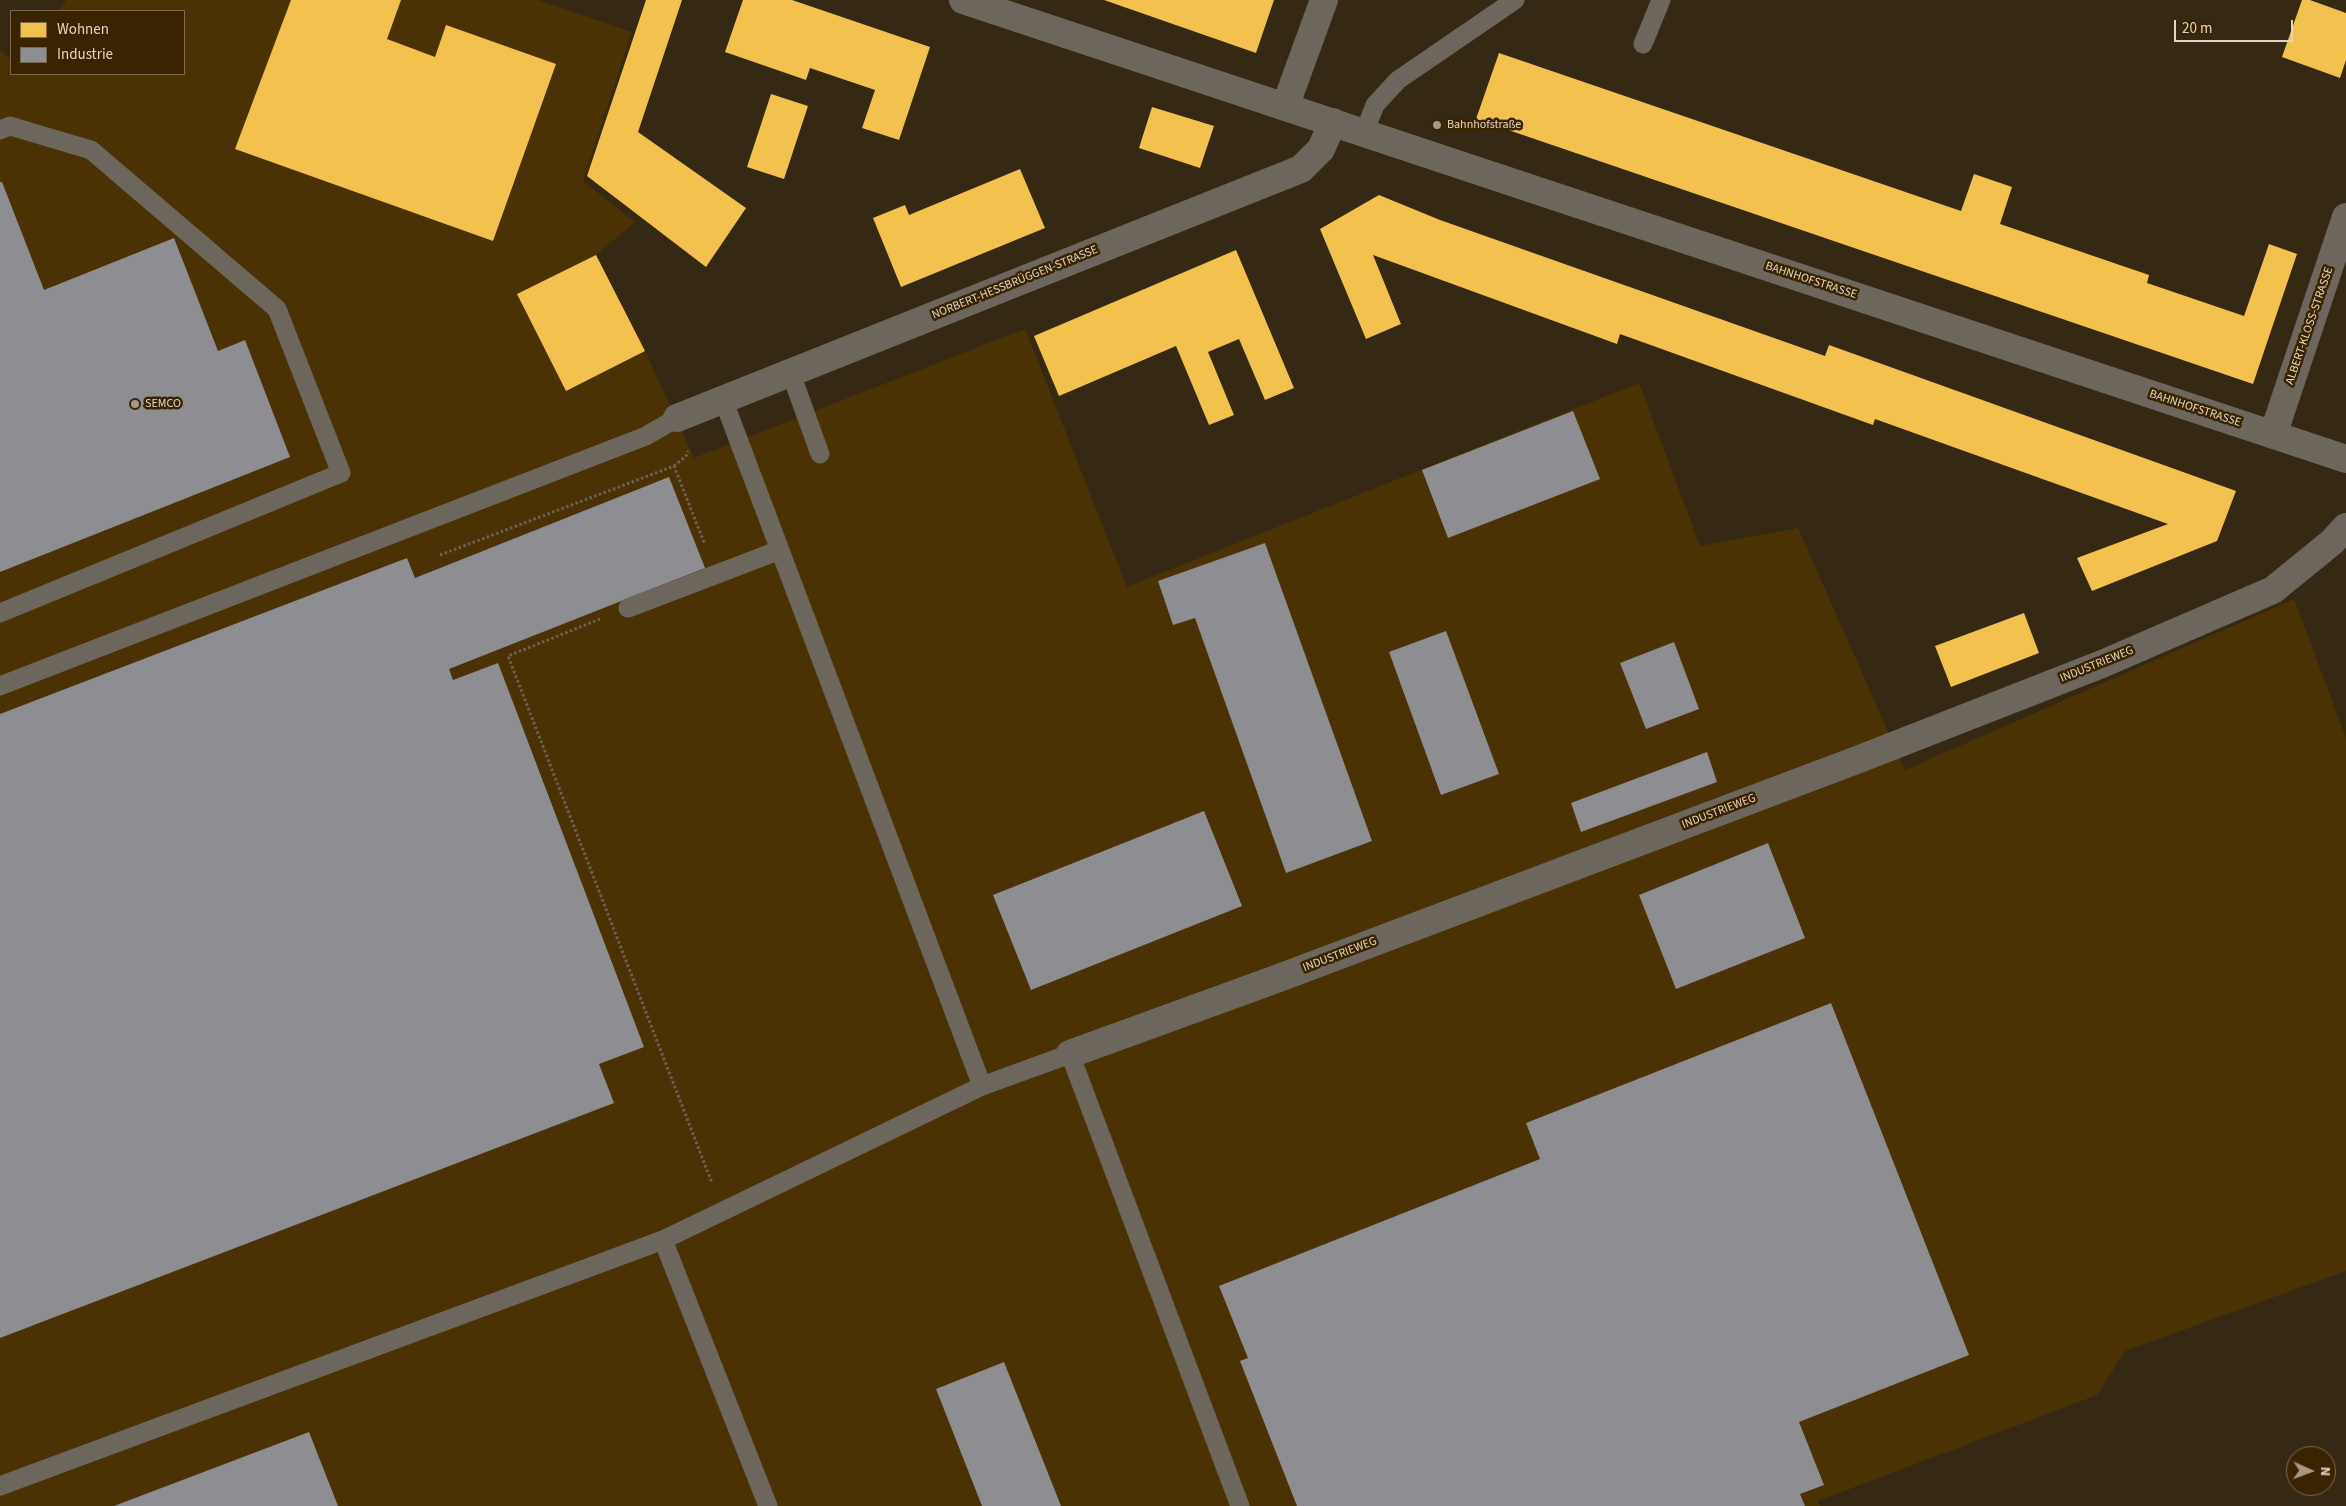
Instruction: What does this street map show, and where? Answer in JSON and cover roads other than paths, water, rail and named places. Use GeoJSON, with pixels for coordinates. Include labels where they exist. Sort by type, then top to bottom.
{"type":"FeatureCollection","features":[{"type":"Feature","properties":{"kind":"street","name":"BAHNHOFSTRASSE"},"geometry":{"type":"LineString","coordinates":[[963,0],[2346,459]]}},
{"type":"Feature","properties":{"kind":"street"},"geometry":{"type":"LineString","coordinates":[[1285,106],[1324,0]]}},
{"type":"Feature","properties":{"kind":"street","name":"NORBERT-HESSBRÜGGEN-STRASSE"},"geometry":{"type":"LineString","coordinates":[[677,418],[790,371],[1301,169],[1321,149],[1332,122]]}},
{"type":"Feature","properties":{"kind":"street","name":"ALBERT-KLOSS-STRASSE"},"geometry":{"type":"LineString","coordinates":[[2273,435],[2346,217]]}},
{"type":"Feature","properties":{"kind":"street","name":"INDUSTRIEWEG"},"geometry":{"type":"LineString","coordinates":[[1070,1054],[1279,978],[1862,758],[2102,664],[2273,590],[2332,542],[2346,527]]}},
{"type":"Feature","properties":{"kind":"lane"},"geometry":{"type":"LineString","coordinates":[[1364,133],[1375,105],[1398,80],[1515,0]]}},
{"type":"Feature","properties":{"kind":"lane"},"geometry":{"type":"LineString","coordinates":[[1643,44],[1661,0]]}},
{"type":"Feature","properties":{"kind":"lane"},"geometry":{"type":"LineString","coordinates":[[0,130],[10,126],[91,150],[277,309],[341,473],[0,613]]}},
{"type":"Feature","properties":{"kind":"lane"},"geometry":{"type":"LineString","coordinates":[[790,371],[820,454]]}},
{"type":"Feature","properties":{"kind":"lane"},"geometry":{"type":"LineString","coordinates":[[723,399],[982,1086]]}},
{"type":"Feature","properties":{"kind":"lane"},"geometry":{"type":"LineString","coordinates":[[0,686],[646,436],[677,418]]}},
{"type":"Feature","properties":{"kind":"lane"},"geometry":{"type":"LineString","coordinates":[[628,608],[780,550]]}},
{"type":"Feature","properties":{"kind":"lane"},"geometry":{"type":"LineString","coordinates":[[0,1486],[663,1240],[982,1086],[1070,1054],[1240,1506]]}},
{"type":"Feature","properties":{"kind":"lane"},"geometry":{"type":"LineString","coordinates":[[663,1240],[768,1506]]}},
{"type":"Feature","properties":{"kind":"place","name":"Bahnhofstraße"},"geometry":{"type":"Point","coordinates":[1437,125]}},
{"type":"Feature","properties":{"kind":"place","name":"SEMCO"},"geometry":{"type":"Point","coordinates":[135,404]}}]}
